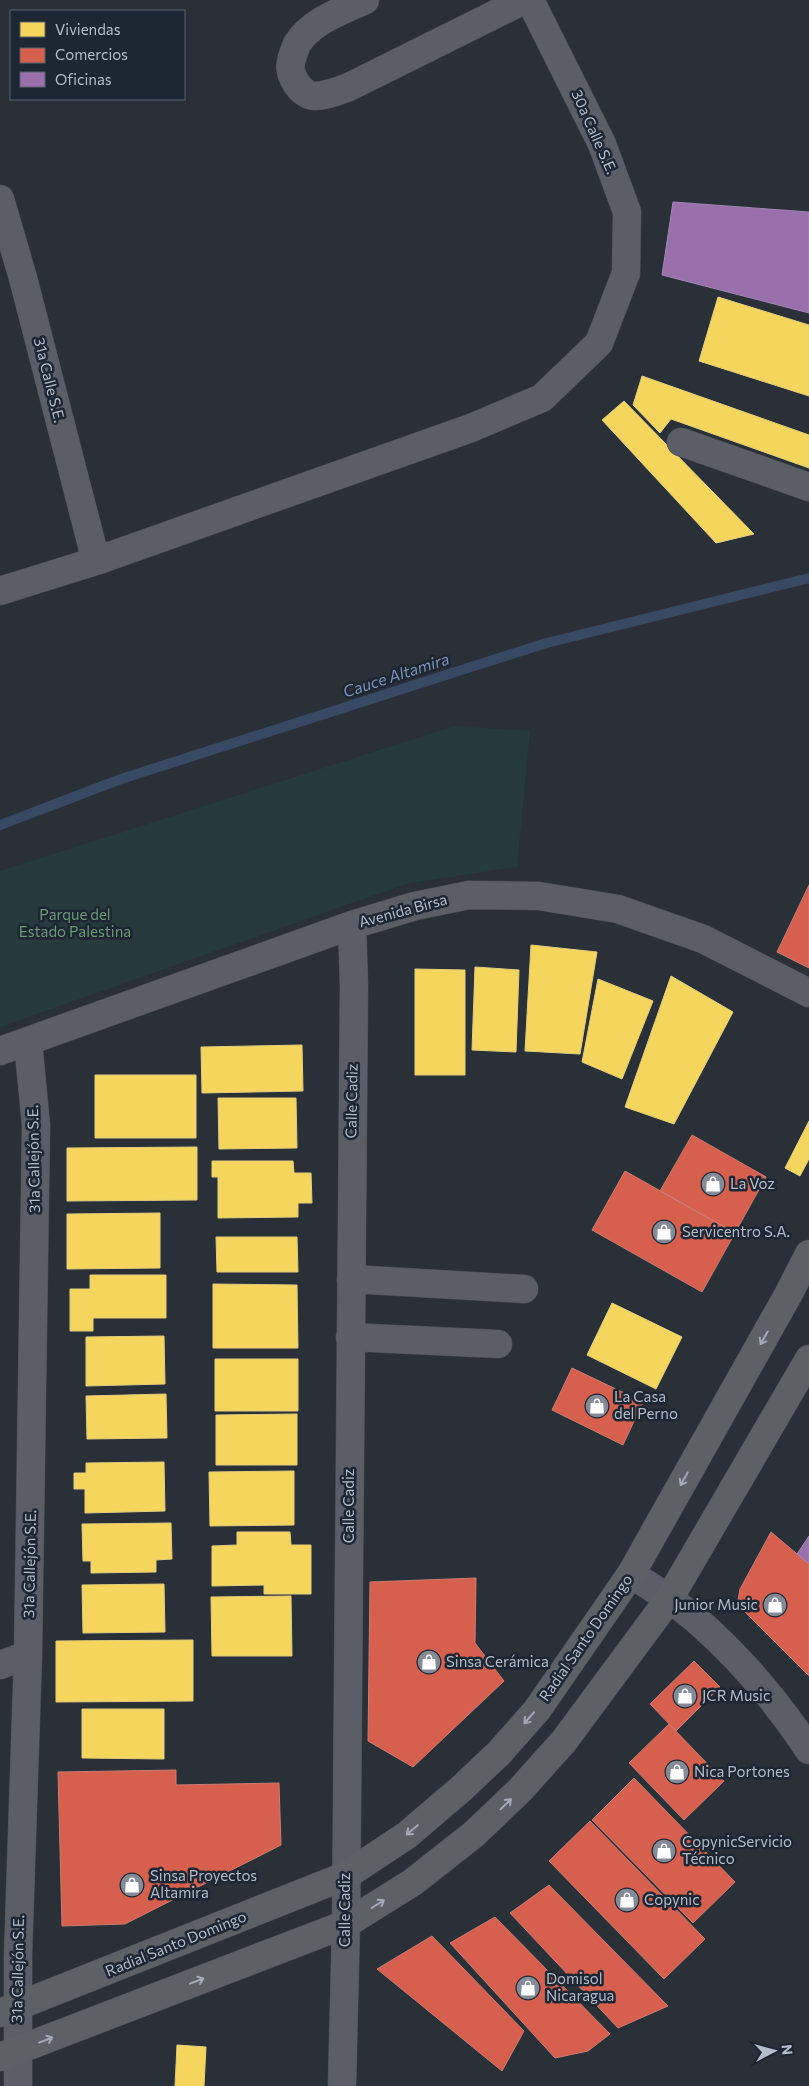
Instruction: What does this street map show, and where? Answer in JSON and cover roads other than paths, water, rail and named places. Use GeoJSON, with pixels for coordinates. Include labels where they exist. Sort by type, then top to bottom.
{"type":"FeatureCollection","features":[{"type":"Feature","properties":{"kind":"main road","name":"Radial Santo Domingo"},"geometry":{"type":"LineString","coordinates":[[8,2010],[345,1876],[407,1835],[462,1788],[499,1753],[537,1710],[631,1574],[788,1295],[809,1254]]}},
{"type":"Feature","properties":{"kind":"main road"},"geometry":{"type":"LineString","coordinates":[[9,2054],[346,1924],[413,1882],[474,1834],[520,1790],[564,1742],[669,1599],[809,1359]]}},
{"type":"Feature","properties":{"kind":"street"},"geometry":{"type":"LineString","coordinates":[[365,0],[314,25],[298,43],[290,63],[294,80],[303,90],[313,96],[331,94],[349,87],[524,0]]}},
{"type":"Feature","properties":{"kind":"street","name":"30a Calle S.E."},"geometry":{"type":"LineString","coordinates":[[96,561],[471,428],[542,398],[599,343],[626,273],[627,212],[602,144],[530,0]]}},
{"type":"Feature","properties":{"kind":"street","name":"31a Calle S.E."},"geometry":{"type":"LineString","coordinates":[[0,199],[12,281],[96,561]]}},
{"type":"Feature","properties":{"kind":"street"},"geometry":{"type":"LineString","coordinates":[[681,442],[809,487]]}},
{"type":"Feature","properties":{"kind":"street"},"geometry":{"type":"LineString","coordinates":[[0,591],[96,561]]}},
{"type":"Feature","properties":{"kind":"street","name":"Avenida Birsa"},"geometry":{"type":"LineString","coordinates":[[0,1051],[352,925],[415,906],[469,895],[539,896],[618,909],[703,939],[809,993]]}},
{"type":"Feature","properties":{"kind":"street","name":"Calle Cadiz"},"geometry":{"type":"LineString","coordinates":[[342,2086],[346,1924],[354,985],[352,925]]}},
{"type":"Feature","properties":{"kind":"street","name":"31a Callejón S.E."},"geometry":{"type":"LineString","coordinates":[[18,2086],[9,2054],[8,2010],[28,1655],[36,1125],[28,1042]]}},
{"type":"Feature","properties":{"kind":"street"},"geometry":{"type":"LineString","coordinates":[[351,1279],[524,1289]]}},
{"type":"Feature","properties":{"kind":"street"},"geometry":{"type":"LineString","coordinates":[[350,1337],[498,1344]]}},
{"type":"Feature","properties":{"kind":"street"},"geometry":{"type":"LineString","coordinates":[[631,1574],[699,1622],[752,1674],[793,1726],[809,1750]]}},
{"type":"Feature","properties":{"kind":"street"},"geometry":{"type":"LineString","coordinates":[[0,1665],[28,1655]]}},
{"type":"Feature","properties":{"kind":"waterway","name":"Cauce Altamira"},"geometry":{"type":"LineString","coordinates":[[0,825],[121,779],[543,644],[809,578]]}},
{"type":"Feature","properties":{"kind":"place","name":"La Voz"},"geometry":{"type":"Point","coordinates":[713,1184]}},
{"type":"Feature","properties":{"kind":"place","name":"Servicentro S.A."},"geometry":{"type":"Point","coordinates":[664,1232]}},
{"type":"Feature","properties":{"kind":"place","name":"La Casa del Perno"},"geometry":{"type":"Point","coordinates":[597,1406]}},
{"type":"Feature","properties":{"kind":"place","name":"Junior Music"},"geometry":{"type":"Point","coordinates":[775,1605]}},
{"type":"Feature","properties":{"kind":"place","name":"Sinsa Cerámica"},"geometry":{"type":"Point","coordinates":[429,1662]}},
{"type":"Feature","properties":{"kind":"place","name":"JCR Music"},"geometry":{"type":"Point","coordinates":[685,1696]}},
{"type":"Feature","properties":{"kind":"place","name":"Nica Portones"},"geometry":{"type":"Point","coordinates":[677,1772]}},
{"type":"Feature","properties":{"kind":"place","name":"CopynicServicio Técnico"},"geometry":{"type":"Point","coordinates":[664,1851]}},
{"type":"Feature","properties":{"kind":"place","name":"Sinsa Proyectos Altamira"},"geometry":{"type":"Point","coordinates":[132,1885]}},
{"type":"Feature","properties":{"kind":"place","name":"Copynic"},"geometry":{"type":"Point","coordinates":[627,1900]}},
{"type":"Feature","properties":{"kind":"place","name":"Domisol Nicaragua"},"geometry":{"type":"Point","coordinates":[528,1988]}},
{"type":"Feature","properties":{"kind":"park label","name":"Parque del Estado Palestina"},"geometry":{"type":"Point","coordinates":[75,924]}}]}
